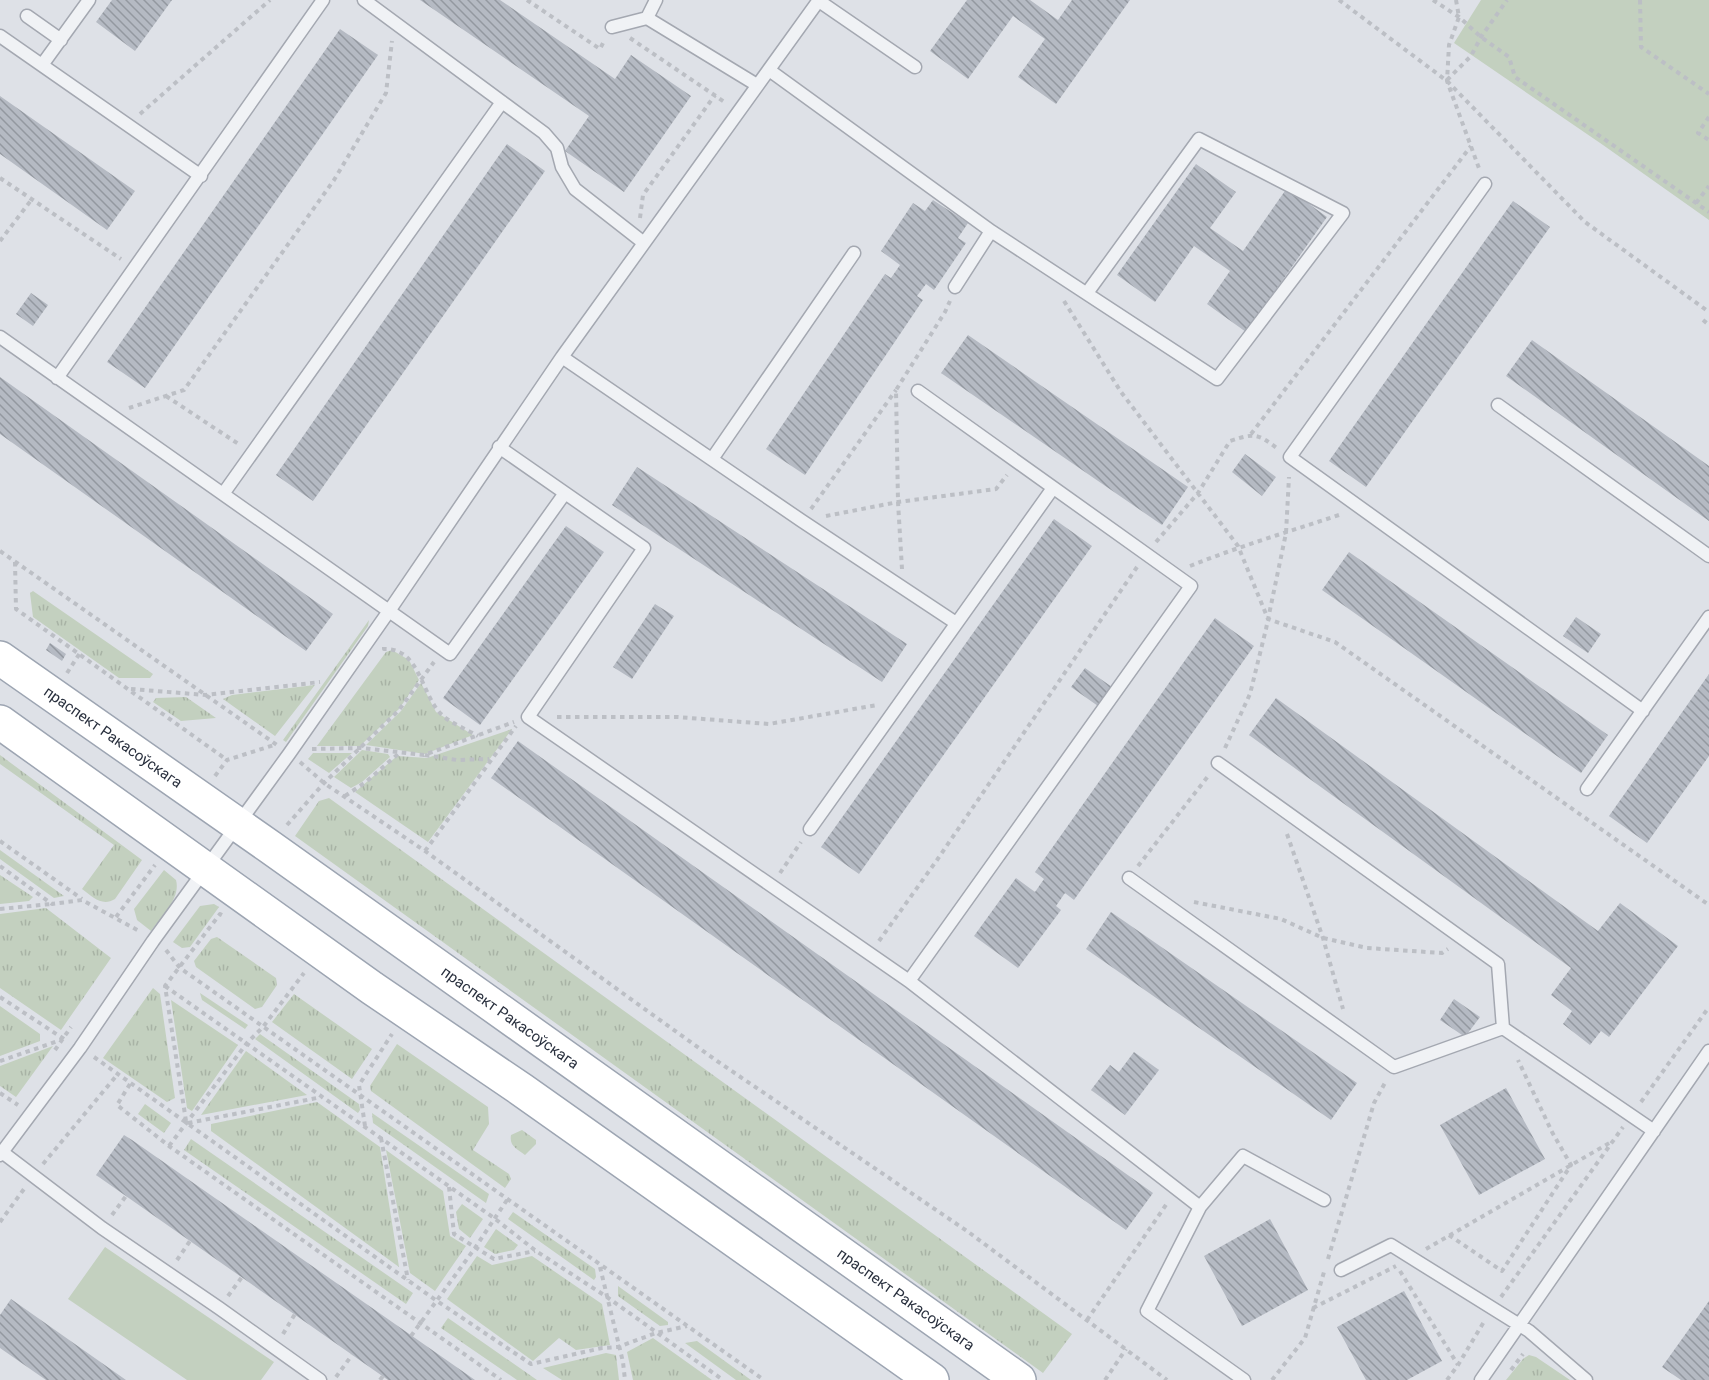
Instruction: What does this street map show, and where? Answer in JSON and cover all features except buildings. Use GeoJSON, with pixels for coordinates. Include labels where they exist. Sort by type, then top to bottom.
{"type":"FeatureCollection","features":[{"type":"Feature","properties":{"kind":"main road","name":"праспект Ракасоўскага"},"geometry":{"type":"LineString","coordinates":[[0,658],[1019,1380]]}},
{"type":"Feature","properties":{"kind":"main road"},"geometry":{"type":"LineString","coordinates":[[0,722],[372,988],[522,1090],[932,1380]]}},
{"type":"Feature","properties":{"kind":"lane"},"geometry":{"type":"LineString","coordinates":[[42,65],[89,0]]}},
{"type":"Feature","properties":{"kind":"lane"},"geometry":{"type":"LineString","coordinates":[[57,378],[323,0]]}},
{"type":"Feature","properties":{"kind":"lane"},"geometry":{"type":"LineString","coordinates":[[364,0],[552,140],[557,148],[562,167],[575,189],[641,240]]}},
{"type":"Feature","properties":{"kind":"lane"},"geometry":{"type":"LineString","coordinates":[[647,18],[656,0]]}},
{"type":"Feature","properties":{"kind":"lane"},"geometry":{"type":"LineString","coordinates":[[320,1380],[102,1228],[1,1153],[81,1048],[205,868],[393,614],[499,447],[641,240],[819,1],[915,67]]}},
{"type":"Feature","properties":{"kind":"lane"},"geometry":{"type":"LineString","coordinates":[[27,16],[61,40]]}},
{"type":"Feature","properties":{"kind":"lane"},"geometry":{"type":"LineString","coordinates":[[612,27],[647,18],[757,85]]}},
{"type":"Feature","properties":{"kind":"lane"},"geometry":{"type":"LineString","coordinates":[[0,36],[201,176]]}},
{"type":"Feature","properties":{"kind":"lane"},"geometry":{"type":"LineString","coordinates":[[769,70],[991,231],[1217,379],[1343,213],[1199,139],[1087,293]]}},
{"type":"Feature","properties":{"kind":"lane"},"geometry":{"type":"LineString","coordinates":[[223,494],[502,102]]}},
{"type":"Feature","properties":{"kind":"lane"},"geometry":{"type":"LineString","coordinates":[[1485,183],[1290,457],[1643,711]]}},
{"type":"Feature","properties":{"kind":"lane"},"geometry":{"type":"LineString","coordinates":[[955,287],[991,231]]}},
{"type":"Feature","properties":{"kind":"lane"},"geometry":{"type":"LineString","coordinates":[[712,459],[854,253]]}},
{"type":"Feature","properties":{"kind":"lane"},"geometry":{"type":"LineString","coordinates":[[0,337],[450,654],[565,493]]}},
{"type":"Feature","properties":{"kind":"lane"},"geometry":{"type":"LineString","coordinates":[[562,357],[956,623]]}},
{"type":"Feature","properties":{"kind":"lane"},"geometry":{"type":"LineString","coordinates":[[909,981],[1191,586],[918,391]]}},
{"type":"Feature","properties":{"kind":"lane"},"geometry":{"type":"LineString","coordinates":[[1498,405],[1709,556]]}},
{"type":"Feature","properties":{"kind":"lane"},"geometry":{"type":"LineString","coordinates":[[499,447],[644,548],[528,717],[909,981],[1200,1207]]}},
{"type":"Feature","properties":{"kind":"lane"},"geometry":{"type":"LineString","coordinates":[[810,829],[1053,488]]}},
{"type":"Feature","properties":{"kind":"lane"},"geometry":{"type":"LineString","coordinates":[[1587,789],[1709,617]]}},
{"type":"Feature","properties":{"kind":"lane"},"geometry":{"type":"LineString","coordinates":[[1218,764],[1498,964],[1503,1028]]}},
{"type":"Feature","properties":{"kind":"lane"},"geometry":{"type":"LineString","coordinates":[[1129,878],[1394,1067],[1503,1028]]}},
{"type":"Feature","properties":{"kind":"lane"},"geometry":{"type":"LineString","coordinates":[[1503,1028],[1654,1131]]}},
{"type":"Feature","properties":{"kind":"lane"},"geometry":{"type":"LineString","coordinates":[[1481,1380],[1709,1051]]}},
{"type":"Feature","properties":{"kind":"lane"},"geometry":{"type":"LineString","coordinates":[[1245,1380],[1146,1311],[1200,1207],[1243,1156],[1324,1200]]}},
{"type":"Feature","properties":{"kind":"lane"},"geometry":{"type":"LineString","coordinates":[[1341,1270],[1391,1245],[1520,1325],[1586,1380]]}},
{"type":"Feature","properties":{"kind":"path"},"geometry":{"type":"LineString","coordinates":[[128,124],[270,0]]}},
{"type":"Feature","properties":{"kind":"path"},"geometry":{"type":"LineString","coordinates":[[527,0],[600,49],[612,27],[739,111]]}},
{"type":"Feature","properties":{"kind":"path"},"geometry":{"type":"LineString","coordinates":[[1339,0],[1447,81],[1585,222],[1709,312]]}},
{"type":"Feature","properties":{"kind":"path"},"geometry":{"type":"LineString","coordinates":[[1433,0],[1459,17],[1481,37],[1509,57],[1515,77],[1709,212]]}},
{"type":"Feature","properties":{"kind":"path"},"geometry":{"type":"LineString","coordinates":[[1456,0],[1459,17],[1449,45],[1447,81],[1485,183]]}},
{"type":"Feature","properties":{"kind":"path"},"geometry":{"type":"LineString","coordinates":[[1447,81],[1471,56],[1481,37],[1508,0]]}},
{"type":"Feature","properties":{"kind":"path"},"geometry":{"type":"LineString","coordinates":[[1640,0],[1641,48],[1709,94]]}},
{"type":"Feature","properties":{"kind":"path"},"geometry":{"type":"LineString","coordinates":[[110,415],[184,390],[334,180],[386,93],[394,22]]}},
{"type":"Feature","properties":{"kind":"path"},"geometry":{"type":"LineString","coordinates":[[641,240],[643,195],[715,95]]}},
{"type":"Feature","properties":{"kind":"path"},"geometry":{"type":"LineString","coordinates":[[1709,117],[1698,133],[1709,140]]}},
{"type":"Feature","properties":{"kind":"path"},"geometry":{"type":"LineString","coordinates":[[1251,435],[1471,146]]}},
{"type":"Feature","properties":{"kind":"path"},"geometry":{"type":"LineString","coordinates":[[0,178],[134,268]]}},
{"type":"Feature","properties":{"kind":"path"},"geometry":{"type":"LineString","coordinates":[[1696,203],[1709,186]]}},
{"type":"Feature","properties":{"kind":"path"},"geometry":{"type":"LineString","coordinates":[[0,241],[32,199]]}},
{"type":"Feature","properties":{"kind":"path"},"geometry":{"type":"LineString","coordinates":[[1041,264],[1121,393],[1238,546],[1268,620],[1335,642],[1709,905]]}},
{"type":"Feature","properties":{"kind":"path"},"geometry":{"type":"LineString","coordinates":[[802,521],[896,390],[945,312],[955,287]]}},
{"type":"Feature","properties":{"kind":"path"},"geometry":{"type":"LineString","coordinates":[[1703,320],[1709,325]]}},
{"type":"Feature","properties":{"kind":"path"},"geometry":{"type":"LineString","coordinates":[[896,390],[898,502],[903,588]]}},
{"type":"Feature","properties":{"kind":"path"},"geometry":{"type":"LineString","coordinates":[[165,396],[253,453]]}},
{"type":"Feature","properties":{"kind":"path"},"geometry":{"type":"LineString","coordinates":[[870,954],[1146,554],[1198,493],[1230,441],[1251,435],[1265,439],[1290,457],[1286,533],[1250,694],[1218,764],[1129,878]]}},
{"type":"Feature","properties":{"kind":"path"},"geometry":{"type":"LineString","coordinates":[[802,521],[898,502],[996,489],[1017,462]]}},
{"type":"Feature","properties":{"kind":"path"},"geometry":{"type":"LineString","coordinates":[[1173,573],[1238,546],[1286,533],[1360,508]]}},
{"type":"Feature","properties":{"kind":"path"},"geometry":{"type":"LineString","coordinates":[[0,550],[276,744],[226,760],[212,779]]}},
{"type":"Feature","properties":{"kind":"path"},"geometry":{"type":"LineString","coordinates":[[15,561],[16,609],[226,760]]}},
{"type":"Feature","properties":{"kind":"path"},"geometry":{"type":"LineString","coordinates":[[393,614],[383,638],[384,649],[393,649],[410,659],[442,716],[478,736]]}},
{"type":"Feature","properties":{"kind":"path"},"geometry":{"type":"LineString","coordinates":[[284,828],[324,783],[399,710],[443,649]]}},
{"type":"Feature","properties":{"kind":"path"},"geometry":{"type":"LineString","coordinates":[[130,689],[206,695],[320,682]]}},
{"type":"Feature","properties":{"kind":"path"},"geometry":{"type":"LineString","coordinates":[[528,717],[677,717],[769,724],[866,706],[898,704]]}},
{"type":"Feature","properties":{"kind":"path"},"geometry":{"type":"LineString","coordinates":[[424,755],[521,720],[490,759],[425,851]]}},
{"type":"Feature","properties":{"kind":"path"},"geometry":{"type":"LineString","coordinates":[[490,759],[457,760],[361,748],[310,749],[298,761],[324,783],[425,851],[717,1061],[967,1232],[1167,1380]]}},
{"type":"Feature","properties":{"kind":"path"},"geometry":{"type":"LineString","coordinates":[[345,796],[366,782],[398,753]]}},
{"type":"Feature","properties":{"kind":"path"},"geometry":{"type":"LineString","coordinates":[[1274,804],[1293,846],[1323,938],[1351,1036]]}},
{"type":"Feature","properties":{"kind":"path"},"geometry":{"type":"LineString","coordinates":[[771,886],[810,829]]}},
{"type":"Feature","properties":{"kind":"path"},"geometry":{"type":"LineString","coordinates":[[0,841],[82,900],[116,917],[148,938]]}},
{"type":"Feature","properties":{"kind":"path"},"geometry":{"type":"LineString","coordinates":[[116,917],[157,862],[163,867]]}},
{"type":"Feature","properties":{"kind":"path"},"geometry":{"type":"LineString","coordinates":[[0,866],[52,904]]}},
{"type":"Feature","properties":{"kind":"path"},"geometry":{"type":"LineString","coordinates":[[0,909],[82,900]]}},
{"type":"Feature","properties":{"kind":"path"},"geometry":{"type":"LineString","coordinates":[[1160,900],[1205,903],[1281,919],[1323,938],[1367,948],[1442,953],[1463,939]]}},
{"type":"Feature","properties":{"kind":"path"},"geometry":{"type":"LineString","coordinates":[[187,1123],[165,987],[220,914],[229,920]]}},
{"type":"Feature","properties":{"kind":"path"},"geometry":{"type":"LineString","coordinates":[[165,950],[180,969],[764,1380]]}},
{"type":"Feature","properties":{"kind":"path"},"geometry":{"type":"LineString","coordinates":[[294,967],[312,979]]}},
{"type":"Feature","properties":{"kind":"path"},"geometry":{"type":"LineString","coordinates":[[169,1146],[246,1043],[262,1027],[304,973]]}},
{"type":"Feature","properties":{"kind":"path"},"geometry":{"type":"LineString","coordinates":[[165,987],[381,1137],[536,1251],[723,1380]]}},
{"type":"Feature","properties":{"kind":"path"},"geometry":{"type":"LineString","coordinates":[[0,997],[62,1039],[81,1048],[437,1301],[531,1364],[602,1348],[618,1347],[656,1333],[687,1326]]}},
{"type":"Feature","properties":{"kind":"path"},"geometry":{"type":"LineString","coordinates":[[1447,1380],[1493,1308],[1709,1007]]}},
{"type":"Feature","properties":{"kind":"path"},"geometry":{"type":"LineString","coordinates":[[365,1126],[359,1085],[393,1035],[384,1028]]}},
{"type":"Feature","properties":{"kind":"path"},"geometry":{"type":"LineString","coordinates":[[1503,1028],[1552,1132],[1571,1165]]}},
{"type":"Feature","properties":{"kind":"path"},"geometry":{"type":"LineString","coordinates":[[0,1061],[62,1039]]}},
{"type":"Feature","properties":{"kind":"path"},"geometry":{"type":"LineString","coordinates":[[1272,1380],[1305,1338],[1374,1103],[1394,1067]]}},
{"type":"Feature","properties":{"kind":"path"},"geometry":{"type":"LineString","coordinates":[[0,1222],[33,1176],[117,1075]]}},
{"type":"Feature","properties":{"kind":"path"},"geometry":{"type":"LineString","coordinates":[[130,1084],[117,1105],[169,1146],[501,1380]]}},
{"type":"Feature","properties":{"kind":"path"},"geometry":{"type":"LineString","coordinates":[[187,1123],[322,1097]]}},
{"type":"Feature","properties":{"kind":"path"},"geometry":{"type":"LineString","coordinates":[[381,1137],[408,1280]]}},
{"type":"Feature","properties":{"kind":"path"},"geometry":{"type":"LineString","coordinates":[[1313,1308],[1397,1265],[1613,1141]]}},
{"type":"Feature","properties":{"kind":"path"},"geometry":{"type":"LineString","coordinates":[[1449,1235],[1502,1271],[1571,1165]]}},
{"type":"Feature","properties":{"kind":"path"},"geometry":{"type":"LineString","coordinates":[[449,1186],[454,1234],[494,1259],[536,1251]]}},
{"type":"Feature","properties":{"kind":"path"},"geometry":{"type":"LineString","coordinates":[[1087,1320],[1176,1189]]}},
{"type":"Feature","properties":{"kind":"path"},"geometry":{"type":"LineString","coordinates":[[110,1218],[126,1196]]}},
{"type":"Feature","properties":{"kind":"path"},"geometry":{"type":"LineString","coordinates":[[411,1336],[476,1248],[507,1200]]}},
{"type":"Feature","properties":{"kind":"path"},"geometry":{"type":"LineString","coordinates":[[174,1264],[190,1241]]}},
{"type":"Feature","properties":{"kind":"path"},"geometry":{"type":"LineString","coordinates":[[1397,1265],[1458,1365]]}},
{"type":"Feature","properties":{"kind":"path"},"geometry":{"type":"LineString","coordinates":[[600,1266],[623,1362],[625,1380]]}},
{"type":"Feature","properties":{"kind":"path"},"geometry":{"type":"LineString","coordinates":[[225,1299],[242,1277]]}},
{"type":"Feature","properties":{"kind":"path"},"geometry":{"type":"LineString","coordinates":[[280,1338],[295,1314]]}},
{"type":"Feature","properties":{"kind":"path"},"geometry":{"type":"LineString","coordinates":[[1105,1380],[1126,1349]]}},
{"type":"Feature","properties":{"kind":"path"},"geometry":{"type":"LineString","coordinates":[[336,1377],[352,1354]]}},
{"type":"Feature","properties":{"kind":"green space"},"geometry":{"type":"Polygon","coordinates":[[[1481,0],[1709,0],[1709,220],[1454,43],[1481,0]]]}},
{"type":"Feature","properties":{"kind":"green space"},"geometry":{"type":"Polygon","coordinates":[[[33,591],[153,674],[150,678],[119,678],[33,617],[30,593],[33,591]]]}},
{"type":"Feature","properties":{"kind":"green space"},"geometry":{"type":"Polygon","coordinates":[[[369,620],[368,626],[286,742],[283,740],[369,620]]]}},
{"type":"Feature","properties":{"kind":"green space"},"geometry":{"type":"Polygon","coordinates":[[[392,650],[409,660],[419,680],[399,709],[360,746],[317,746],[386,652],[392,650]]]}},
{"type":"Feature","properties":{"kind":"green space"},"geometry":{"type":"Polygon","coordinates":[[[421,683],[436,712],[473,735],[425,754],[366,745],[401,711],[421,683]]]}},
{"type":"Feature","properties":{"kind":"green space"},"geometry":{"type":"Polygon","coordinates":[[[315,685],[275,736],[223,699],[232,695],[315,685]]]}},
{"type":"Feature","properties":{"kind":"green space"},"geometry":{"type":"Polygon","coordinates":[[[186,697],[216,718],[181,721],[153,702],[156,698],[186,697]]]}},
{"type":"Feature","properties":{"kind":"green space"},"geometry":{"type":"Polygon","coordinates":[[[512,729],[428,842],[355,792],[397,756],[427,758],[512,729]]]}},
{"type":"Feature","properties":{"kind":"green space"},"geometry":{"type":"Polygon","coordinates":[[[362,750],[388,754],[390,757],[362,782],[351,788],[334,777],[362,750]]]}},
{"type":"Feature","properties":{"kind":"green space"},"geometry":{"type":"Polygon","coordinates":[[[313,753],[352,753],[329,773],[308,759],[313,753]]]}},
{"type":"Feature","properties":{"kind":"green space"},"geometry":{"type":"Polygon","coordinates":[[[0,755],[142,860],[115,899],[102,901],[82,889],[114,845],[0,764],[0,755]]]}},
{"type":"Feature","properties":{"kind":"green space"},"geometry":{"type":"Polygon","coordinates":[[[329,798],[1072,1334],[1043,1373],[295,836],[319,801],[329,798]]]}},
{"type":"Feature","properties":{"kind":"green space"},"geometry":{"type":"Polygon","coordinates":[[[0,850],[64,896],[54,898],[0,859],[0,850]]]}},
{"type":"Feature","properties":{"kind":"green space"},"geometry":{"type":"Polygon","coordinates":[[[164,870],[176,880],[176,893],[169,907],[151,931],[137,920],[134,909],[164,870]]]}},
{"type":"Feature","properties":{"kind":"green space"},"geometry":{"type":"Polygon","coordinates":[[[0,875],[33,897],[29,901],[0,904],[0,875]]]}},
{"type":"Feature","properties":{"kind":"green space"},"geometry":{"type":"Polygon","coordinates":[[[214,904],[219,907],[190,947],[182,948],[173,942],[200,906],[214,904]]]}},
{"type":"Feature","properties":{"kind":"green space"},"geometry":{"type":"Polygon","coordinates":[[[46,908],[111,958],[61,1030],[0,988],[0,914],[46,908]]]}},
{"type":"Feature","properties":{"kind":"green space"},"geometry":{"type":"Polygon","coordinates":[[[217,937],[276,978],[277,985],[262,1007],[255,1009],[196,967],[194,961],[211,939],[217,937]]]}},
{"type":"Feature","properties":{"kind":"green space"},"geometry":{"type":"Polygon","coordinates":[[[153,988],[160,994],[175,1098],[167,1102],[103,1058],[153,988]]]}},
{"type":"Feature","properties":{"kind":"green space"},"geometry":{"type":"Polygon","coordinates":[[[200,993],[248,1025],[245,1029],[202,1000],[200,993]]]}},
{"type":"Feature","properties":{"kind":"green space"},"geometry":{"type":"Polygon","coordinates":[[[294,994],[372,1049],[352,1079],[272,1022],[294,994]]]}},
{"type":"Feature","properties":{"kind":"green space"},"geometry":{"type":"Polygon","coordinates":[[[171,1000],[238,1045],[192,1111],[187,1108],[171,1000]]]}},
{"type":"Feature","properties":{"kind":"green space"},"geometry":{"type":"Polygon","coordinates":[[[0,1006],[40,1034],[40,1041],[0,1056],[0,1006]]]}},
{"type":"Feature","properties":{"kind":"green space"},"geometry":{"type":"Polygon","coordinates":[[[260,1034],[359,1104],[358,1113],[255,1039],[260,1034]]]}},
{"type":"Feature","properties":{"kind":"green space"},"geometry":{"type":"Polygon","coordinates":[[[397,1044],[488,1107],[489,1124],[473,1150],[509,1174],[511,1179],[505,1188],[371,1091],[370,1086],[397,1044]]]}},
{"type":"Feature","properties":{"kind":"green space"},"geometry":{"type":"Polygon","coordinates":[[[53,1046],[16,1097],[0,1086],[0,1066],[53,1046]]]}},
{"type":"Feature","properties":{"kind":"green space"},"geometry":{"type":"Polygon","coordinates":[[[246,1051],[307,1095],[201,1115],[246,1051]]]}},
{"type":"Feature","properties":{"kind":"green space"},"geometry":{"type":"Polygon","coordinates":[[[317,1102],[380,1147],[399,1267],[211,1131],[211,1124],[317,1102]]]}},
{"type":"Feature","properties":{"kind":"green space"},"geometry":{"type":"Polygon","coordinates":[[[145,1104],[171,1123],[164,1133],[138,1114],[145,1104]]]}},
{"type":"Feature","properties":{"kind":"green space"},"geometry":{"type":"Polygon","coordinates":[[[372,1113],[489,1194],[486,1203],[373,1123],[372,1113]]]}},
{"type":"Feature","properties":{"kind":"green space"},"geometry":{"type":"Polygon","coordinates":[[[522,1130],[536,1140],[536,1144],[525,1155],[511,1142],[511,1135],[522,1130]]]}},
{"type":"Feature","properties":{"kind":"green space"},"geometry":{"type":"Polygon","coordinates":[[[191,1139],[413,1293],[406,1304],[184,1150],[191,1139]]]}},
{"type":"Feature","properties":{"kind":"green space"},"geometry":{"type":"Polygon","coordinates":[[[386,1150],[443,1191],[450,1236],[466,1246],[435,1291],[410,1273],[386,1150]]]}},
{"type":"Feature","properties":{"kind":"green space"},"geometry":{"type":"Polygon","coordinates":[[[462,1204],[483,1219],[470,1238],[459,1229],[456,1212],[462,1204]]]}},
{"type":"Feature","properties":{"kind":"green space"},"geometry":{"type":"Polygon","coordinates":[[[513,1212],[595,1269],[594,1280],[508,1219],[513,1212]]]}},
{"type":"Feature","properties":{"kind":"green space"},"geometry":{"type":"Polygon","coordinates":[[[496,1229],[518,1245],[514,1250],[495,1254],[484,1247],[496,1229]]]}},
{"type":"Feature","properties":{"kind":"green space"},"geometry":{"type":"Polygon","coordinates":[[[105,1247],[274,1362],[261,1380],[187,1380],[68,1299],[105,1247]]]}},
{"type":"Feature","properties":{"kind":"green space"},"geometry":{"type":"Polygon","coordinates":[[[477,1256],[492,1265],[532,1256],[602,1304],[610,1345],[576,1350],[559,1338],[533,1361],[447,1299],[477,1256]]]}},
{"type":"Feature","properties":{"kind":"green space"},"geometry":{"type":"Polygon","coordinates":[[[618,1286],[668,1322],[668,1325],[660,1326],[618,1296],[618,1286]]]}},
{"type":"Feature","properties":{"kind":"green space"},"geometry":{"type":"Polygon","coordinates":[[[448,1318],[537,1380],[517,1380],[441,1328],[448,1318]]]}},
{"type":"Feature","properties":{"kind":"green space"},"geometry":{"type":"Polygon","coordinates":[[[653,1338],[712,1380],[633,1380],[627,1352],[653,1338]]]}},
{"type":"Feature","properties":{"kind":"green space"},"geometry":{"type":"Polygon","coordinates":[[[697,1341],[751,1380],[736,1380],[685,1343],[697,1341]]]}},
{"type":"Feature","properties":{"kind":"green space"},"geometry":{"type":"Polygon","coordinates":[[[606,1353],[616,1355],[619,1380],[562,1380],[543,1368],[606,1353]]]}},
{"type":"Feature","properties":{"kind":"green space"},"geometry":{"type":"Polygon","coordinates":[[[1529,1355],[1536,1357],[1570,1380],[1506,1380],[1529,1355]]]}}]}
